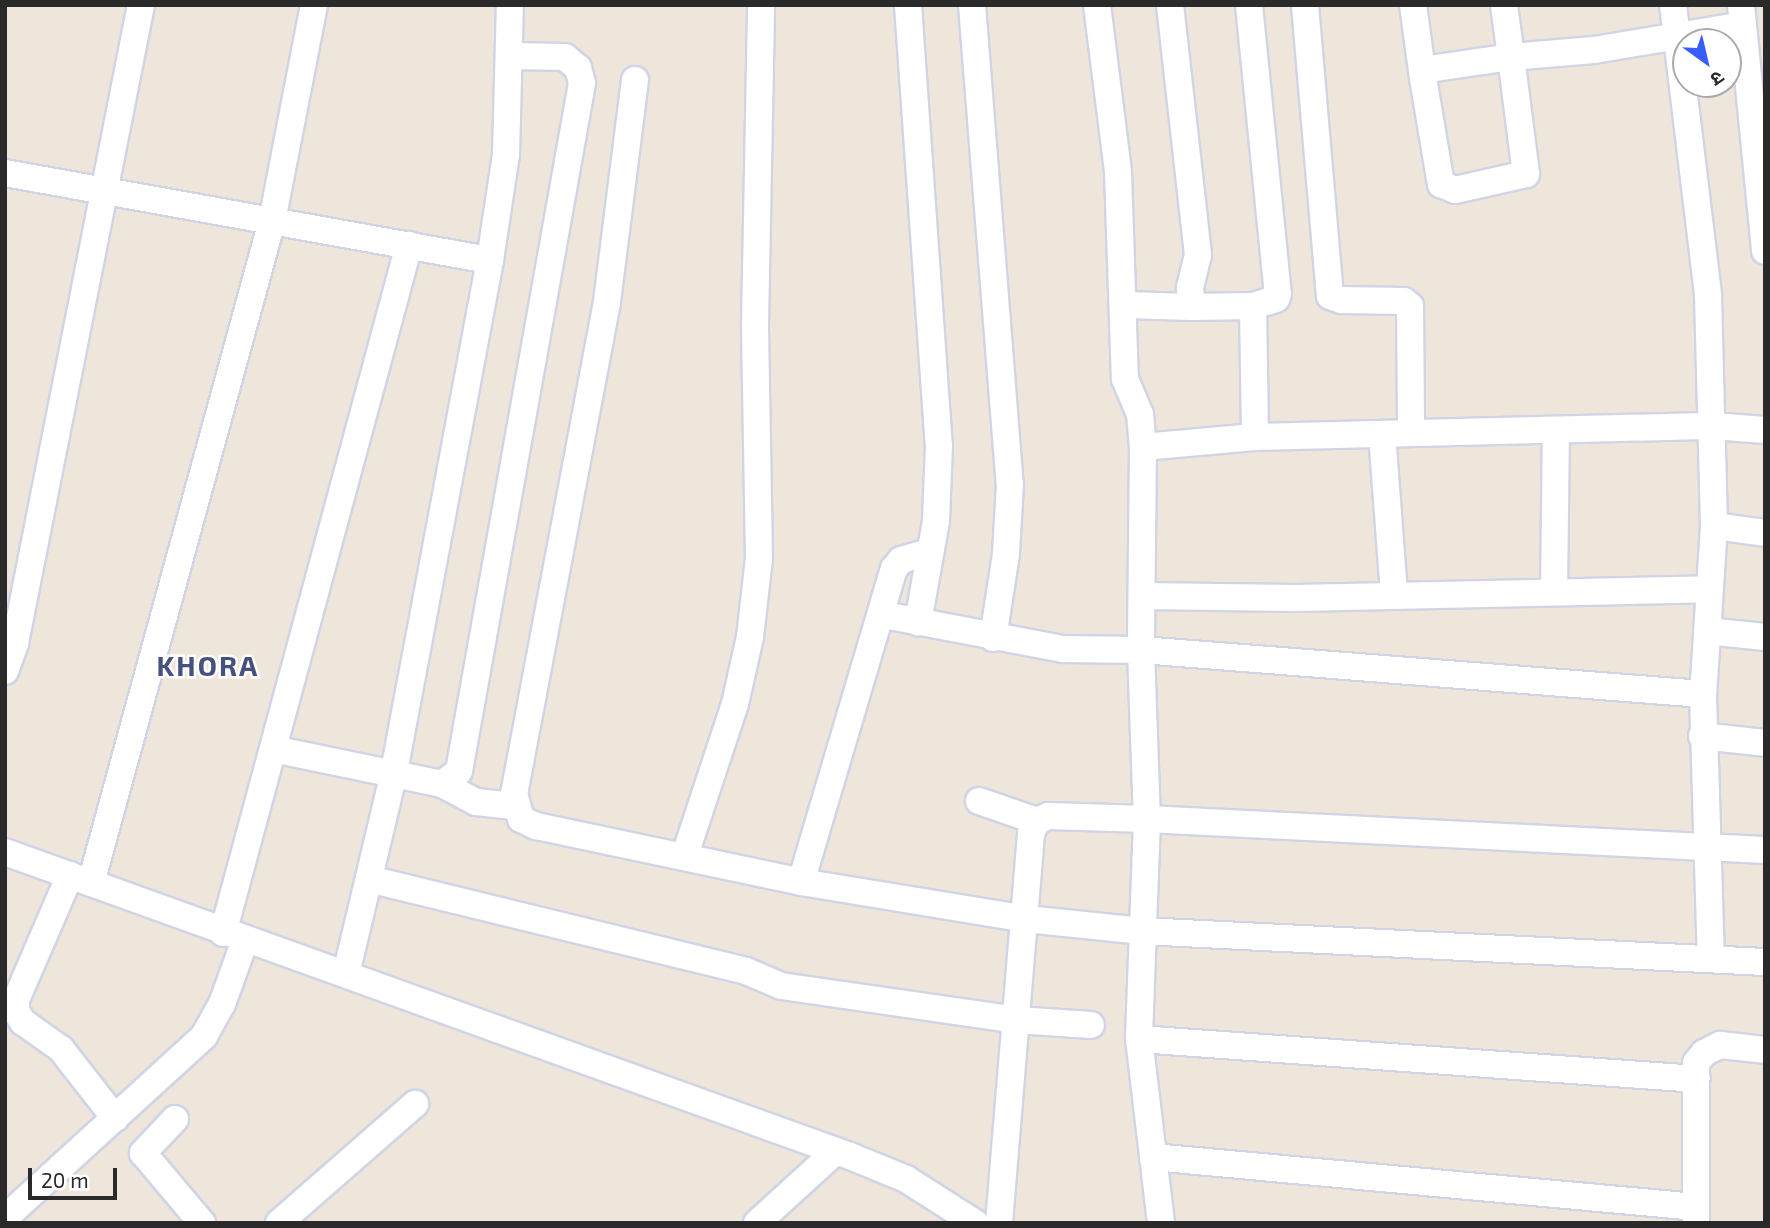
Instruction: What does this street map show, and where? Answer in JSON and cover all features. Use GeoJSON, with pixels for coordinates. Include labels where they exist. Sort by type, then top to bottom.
{"type":"FeatureCollection","features":[{"type":"Feature","properties":{"kind":"street"},"geometry":{"type":"LineString","coordinates":[[5,671],[18,630],[141,5]]}},
{"type":"Feature","properties":{"kind":"street"},"geometry":{"type":"LineString","coordinates":[[115,1118],[61,1049],[23,1022],[16,1012],[16,1000],[80,879],[272,221],[314,5]]}},
{"type":"Feature","properties":{"kind":"street"},"geometry":{"type":"LineString","coordinates":[[346,974],[393,777],[490,260],[506,155],[511,56],[510,5]]}},
{"type":"Feature","properties":{"kind":"street"},"geometry":{"type":"LineString","coordinates":[[685,855],[735,704],[750,637],[758,558],[755,324],[761,5]]}},
{"type":"Feature","properties":{"kind":"street"},"geometry":{"type":"LineString","coordinates":[[908,5],[938,384],[936,521],[918,622]]}},
{"type":"Feature","properties":{"kind":"street"},"geometry":{"type":"LineString","coordinates":[[972,5],[1010,484],[1006,554],[993,638]]}},
{"type":"Feature","properties":{"kind":"street"},"geometry":{"type":"LineString","coordinates":[[1097,5],[1118,172],[1125,305],[1125,379],[1140,414],[1143,447],[1141,650],[1147,819],[1139,1039],[1161,1223]]}},
{"type":"Feature","properties":{"kind":"street"},"geometry":{"type":"LineString","coordinates":[[1170,5],[1198,255],[1190,288],[1192,307]]}},
{"type":"Feature","properties":{"kind":"street"},"geometry":{"type":"LineString","coordinates":[[1125,305],[1254,306],[1276,299],[1278,294],[1249,5]]}},
{"type":"Feature","properties":{"kind":"street"},"geometry":{"type":"LineString","coordinates":[[1305,5],[1330,296],[1341,300],[1404,301],[1410,306],[1411,433]]}},
{"type":"Feature","properties":{"kind":"street"},"geometry":{"type":"LineString","coordinates":[[1413,5],[1441,184],[1455,190],[1526,174],[1504,5]]}},
{"type":"Feature","properties":{"kind":"street"},"geometry":{"type":"LineString","coordinates":[[1673,5],[1675,28]]}},
{"type":"Feature","properties":{"kind":"street"},"geometry":{"type":"LineString","coordinates":[[1699,28],[1742,15],[1758,119],[1765,251]]}},
{"type":"Feature","properties":{"kind":"street"},"geometry":{"type":"LineString","coordinates":[[1422,70],[1511,57],[1594,50],[1672,36]]}},
{"type":"Feature","properties":{"kind":"street"},"geometry":{"type":"LineString","coordinates":[[442,784],[459,771],[582,83],[578,68],[565,57],[511,56]]}},
{"type":"Feature","properties":{"kind":"street"},"geometry":{"type":"LineString","coordinates":[[635,80],[607,302],[514,806],[521,819],[536,827],[685,855],[801,882],[1026,919],[1142,931],[1712,957],[1765,962]]}},
{"type":"Feature","properties":{"kind":"street"},"geometry":{"type":"LineString","coordinates":[[1685,98],[1700,210],[1713,426],[1714,526],[1702,736],[1712,957]]}},
{"type":"Feature","properties":{"kind":"street"},"geometry":{"type":"LineString","coordinates":[[5,173],[490,260]]}},
{"type":"Feature","properties":{"kind":"street"},"geometry":{"type":"LineString","coordinates":[[5,1218],[204,1036],[222,1004],[273,749],[409,245]]}},
{"type":"Feature","properties":{"kind":"street"},"geometry":{"type":"LineString","coordinates":[[1254,306],[1255,437]]}},
{"type":"Feature","properties":{"kind":"street"},"geometry":{"type":"LineString","coordinates":[[1143,447],[1255,437],[1713,426],[1765,430]]}},
{"type":"Feature","properties":{"kind":"street"},"geometry":{"type":"LineString","coordinates":[[1554,590],[1556,430]]}},
{"type":"Feature","properties":{"kind":"street"},"geometry":{"type":"LineString","coordinates":[[1382,434],[1394,594]]}},
{"type":"Feature","properties":{"kind":"street"},"geometry":{"type":"LineString","coordinates":[[1714,526],[1765,533]]}},
{"type":"Feature","properties":{"kind":"street"},"geometry":{"type":"LineString","coordinates":[[801,882],[884,615],[894,569],[901,560],[929,552]]}},
{"type":"Feature","properties":{"kind":"street"},"geometry":{"type":"LineString","coordinates":[[1142,596],[1710,589]]}},
{"type":"Feature","properties":{"kind":"street"},"geometry":{"type":"LineString","coordinates":[[884,615],[993,638],[1063,649],[1141,650],[1703,694]]}},
{"type":"Feature","properties":{"kind":"street"},"geometry":{"type":"LineString","coordinates":[[1707,631],[1765,637]]}},
{"type":"Feature","properties":{"kind":"street"},"geometry":{"type":"LineString","coordinates":[[1702,736],[1765,743]]}},
{"type":"Feature","properties":{"kind":"street"},"geometry":{"type":"LineString","coordinates":[[273,749],[393,777],[442,784],[476,802],[514,806]]}},
{"type":"Feature","properties":{"kind":"street"},"geometry":{"type":"LineString","coordinates":[[979,801],[1037,821]]}},
{"type":"Feature","properties":{"kind":"street"},"geometry":{"type":"LineString","coordinates":[[999,1223],[1031,833],[1037,821],[1048,816],[1147,819],[1706,844],[1765,850]]}},
{"type":"Feature","properties":{"kind":"street"},"geometry":{"type":"LineString","coordinates":[[5,852],[836,1151],[906,1179],[975,1223]]}},
{"type":"Feature","properties":{"kind":"street"},"geometry":{"type":"LineString","coordinates":[[369,879],[746,971],[781,986],[1017,1020],[1091,1024]]}},
{"type":"Feature","properties":{"kind":"street"},"geometry":{"type":"LineString","coordinates":[[1139,1039],[1696,1079]]}},
{"type":"Feature","properties":{"kind":"street"},"geometry":{"type":"LineString","coordinates":[[1153,1157],[1696,1215],[1696,1063],[1711,1048],[1765,1050]]}},
{"type":"Feature","properties":{"kind":"street"},"geometry":{"type":"LineString","coordinates":[[279,1223],[415,1104]]}},
{"type":"Feature","properties":{"kind":"street"},"geometry":{"type":"LineString","coordinates":[[175,1119],[143,1153],[202,1223]]}},
{"type":"Feature","properties":{"kind":"street"},"geometry":{"type":"LineString","coordinates":[[757,1223],[836,1151]]}},
{"type":"Feature","properties":{"kind":"district","name":"KHORA"},"geometry":{"type":"Point","coordinates":[208,665]}}]}
